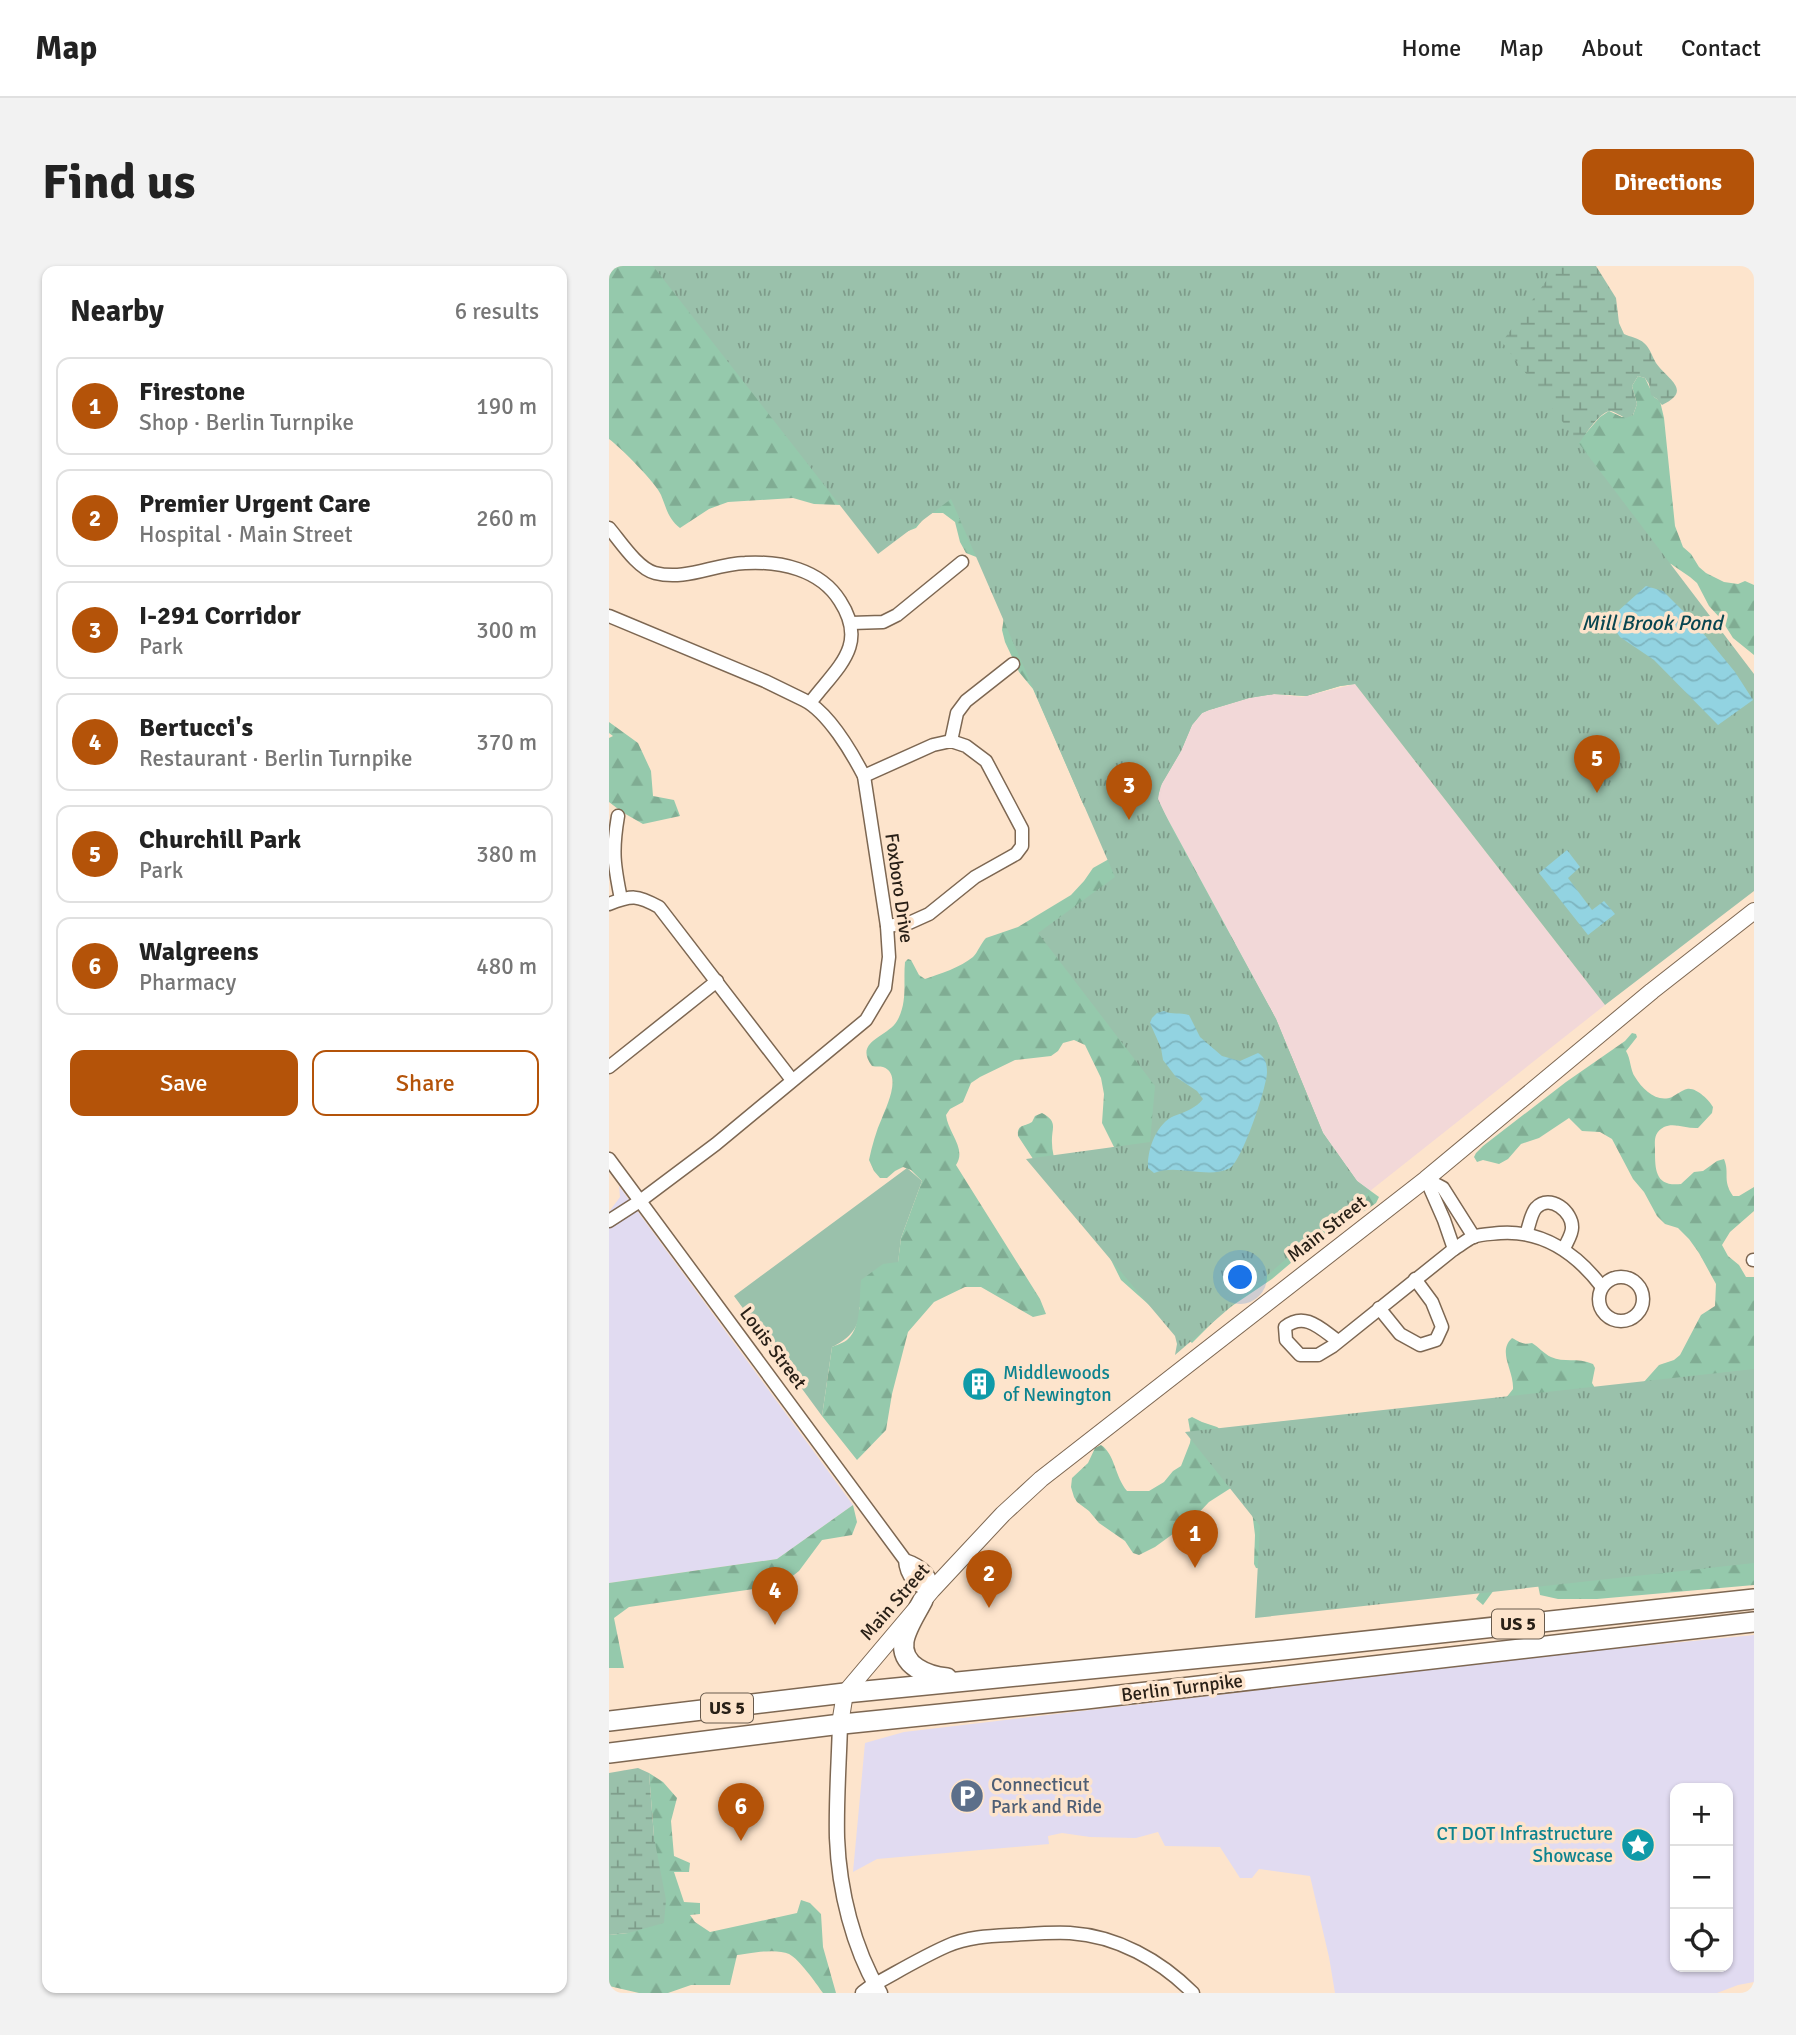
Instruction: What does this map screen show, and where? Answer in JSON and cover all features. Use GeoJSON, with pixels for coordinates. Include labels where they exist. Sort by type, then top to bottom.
{"type":"FeatureCollection","features":[{"type":"Feature","properties":{"kind":"highway"},"geometry":{"type":"LineString","coordinates":[[927,1595],[904,1641],[908,1659],[930,1676],[972,1681]]}},
{"type":"Feature","properties":{"kind":"highway","name":"Berlin Turnpike"},"geometry":{"type":"LineString","coordinates":[[609,1721],[845,1693],[1283,1650],[1754,1598]]}},
{"type":"Feature","properties":{"kind":"highway","name":"Berlin Turnpike"},"geometry":{"type":"LineString","coordinates":[[609,1754],[840,1724],[1754,1622]]}},
{"type":"Feature","properties":{"kind":"highway"},"geometry":{"type":"LineString","coordinates":[[1283,1650],[1301,1661],[1313,1673]]}},
{"type":"Feature","properties":{"kind":"main road","name":"Main Street"},"geometry":{"type":"LineString","coordinates":[[845,1693],[927,1595],[1003,1514],[1041,1479],[1426,1179],[1652,991],[1754,911]]}},
{"type":"Feature","properties":{"kind":"main road"},"geometry":{"type":"LineString","coordinates":[[840,1724],[845,1693]]}},
{"type":"Feature","properties":{"kind":"street"},"geometry":{"type":"LineString","coordinates":[[609,528],[634,559],[652,573],[683,576],[744,563],[783,565],[811,572],[838,597],[849,617],[853,634],[849,652],[810,703]]}},
{"type":"Feature","properties":{"kind":"street"},"geometry":{"type":"LineString","coordinates":[[851,623],[883,622],[897,615],[961,562]]}},
{"type":"Feature","properties":{"kind":"street","name":"Foxboro Drive"},"geometry":{"type":"LineString","coordinates":[[609,616],[765,681],[810,703],[842,739],[864,776],[887,926],[889,957],[885,988],[866,1020],[716,1144],[609,1221]]}},
{"type":"Feature","properties":{"kind":"street"},"geometry":{"type":"LineString","coordinates":[[951,741],[957,713],[966,701],[1013,664]]}},
{"type":"Feature","properties":{"kind":"street"},"geometry":{"type":"LineString","coordinates":[[864,776],[933,745],[951,741],[967,746],[986,761],[1022,829],[1022,846],[1016,854],[975,877],[929,914],[909,923],[887,926]]}},
{"type":"Feature","properties":{"kind":"street"},"geometry":{"type":"LineString","coordinates":[[618,816],[614,842],[615,901],[640,896],[659,907],[792,1080]]}},
{"type":"Feature","properties":{"kind":"street"},"geometry":{"type":"LineString","coordinates":[[609,1066],[717,981]]}},
{"type":"Feature","properties":{"kind":"street","name":"Louis Street"},"geometry":{"type":"LineString","coordinates":[[609,1158],[905,1560],[906,1569],[927,1595]]}},
{"type":"Feature","properties":{"kind":"street"},"geometry":{"type":"LineString","coordinates":[[1426,1179],[1443,1188],[1474,1237]]}},
{"type":"Feature","properties":{"kind":"street"},"geometry":{"type":"LineString","coordinates":[[1426,1179],[1454,1249]]}},
{"type":"Feature","properties":{"kind":"street"},"geometry":{"type":"LineString","coordinates":[[1526,1234],[1536,1208],[1552,1203],[1562,1207],[1571,1220],[1572,1230],[1564,1249]]}},
{"type":"Feature","properties":{"kind":"street"},"geometry":{"type":"LineString","coordinates":[[1338,1341],[1454,1249],[1474,1237],[1518,1232],[1550,1242],[1570,1253],[1602,1287]]}},
{"type":"Feature","properties":{"kind":"street"},"geometry":{"type":"LineString","coordinates":[[1379,1308],[1400,1334],[1420,1345],[1436,1340],[1442,1327],[1432,1302],[1415,1279]]}},
{"type":"Feature","properties":{"kind":"street"},"geometry":{"type":"LineString","coordinates":[[840,1724],[837,1839],[841,1877],[857,1943],[873,1990],[947,1945],[964,1940],[1071,1933],[1122,1945],[1152,1959],[1193,1993]]}},
{"type":"Feature","properties":{"kind":"shaded area"},"geometry":{"type":"Polygon","coordinates":[[[1355,684],[1605,1005],[1370,1191],[1357,1181],[1323,1133],[1276,1019],[1157,799],[1162,783],[1181,751],[1192,725],[1202,713],[1249,698],[1274,694],[1302,697],[1355,684]]]}},
{"type":"Feature","properties":{"kind":"shaded area"},"geometry":{"type":"Polygon","coordinates":[[[619,1186],[853,1505],[777,1559],[609,1583],[609,1212],[620,1197],[619,1186]]]}},
{"type":"Feature","properties":{"kind":"shaded area"},"geometry":{"type":"Polygon","coordinates":[[[1754,1635],[1754,1982],[1717,1993],[1335,1993],[1310,1876],[1259,1869],[1252,1878],[1240,1878],[1220,1847],[1165,1846],[1158,1832],[1136,1838],[1090,1837],[1062,1833],[1048,1836],[1049,1844],[877,1859],[853,1872],[865,1743],[904,1732],[1581,1652],[1754,1635]]]}},
{"type":"Feature","properties":{"kind":"green space"},"geometry":{"type":"Polygon","coordinates":[[[609,266],[1080,266],[1586,433],[1609,411],[1622,417],[1633,415],[1637,404],[1632,386],[1638,376],[1645,378],[1654,397],[1660,401],[1675,526],[1683,547],[1706,573],[1724,582],[1738,584],[1745,581],[1754,585],[1754,655],[1733,638],[1709,606],[1697,583],[1671,564],[1662,562],[1369,682],[1340,686],[1306,696],[1274,694],[1249,698],[1202,713],[1192,725],[1181,751],[1162,783],[1157,799],[1276,1019],[1323,1133],[1357,1181],[1379,1197],[1376,1203],[1312,1245],[1272,1279],[1223,1312],[1192,1343],[1121,1280],[1104,1246],[1043,1174],[1018,1136],[1020,1128],[1042,1113],[1052,1122],[1052,1149],[1057,1166],[1114,1147],[1102,1123],[1104,1094],[1101,1078],[1085,1045],[1074,1040],[1063,1043],[1051,1056],[1015,1060],[980,1077],[971,1083],[963,1102],[950,1109],[946,1115],[958,1147],[959,1159],[956,1165],[1040,1299],[1046,1314],[1033,1317],[981,1287],[965,1287],[934,1302],[908,1332],[886,1430],[857,1460],[822,1416],[832,1347],[848,1339],[856,1327],[861,1280],[883,1264],[898,1262],[901,1238],[922,1181],[911,1170],[903,1167],[887,1178],[880,1178],[869,1160],[893,1083],[889,1071],[883,1067],[872,1066],[867,1058],[867,1051],[874,1040],[893,1027],[900,1014],[904,999],[905,962],[911,960],[919,975],[925,979],[968,961],[986,938],[1018,927],[1071,895],[1093,868],[1109,859],[1096,817],[1084,806],[1033,689],[1019,672],[1005,642],[1002,630],[1004,617],[984,560],[966,553],[955,522],[943,513],[932,513],[916,528],[898,535],[841,505],[814,504],[793,498],[728,502],[709,509],[680,528],[673,521],[653,483],[609,439],[609,266]]]}},
{"type":"Feature","properties":{"kind":"green space"},"geometry":{"type":"Polygon","coordinates":[[[653,266],[1557,266],[1502,342],[1754,674],[1754,891],[1605,1005],[1355,684],[1306,696],[1274,694],[1249,698],[1202,713],[1192,725],[1181,751],[1160,787],[1158,799],[1276,1019],[1323,1133],[1357,1181],[1370,1191],[1175,1355],[1175,1336],[1026,1159],[1150,1142],[1155,1086],[1038,933],[1115,877],[951,499],[878,554],[653,266]]]}},
{"type":"Feature","properties":{"kind":"green space"},"geometry":{"type":"Polygon","coordinates":[[[1080,266],[1596,266],[1616,298],[1619,323],[1624,334],[1646,345],[1677,390],[1671,400],[1662,405],[1651,395],[1645,378],[1638,376],[1632,386],[1637,404],[1633,415],[1626,418],[1612,411],[1606,412],[1577,446],[1080,266]]]}},
{"type":"Feature","properties":{"kind":"green space"},"geometry":{"type":"Polygon","coordinates":[[[609,722],[638,743],[651,771],[653,796],[674,800],[680,816],[643,824],[609,802],[609,738],[613,736],[609,733],[609,722]]]}},
{"type":"Feature","properties":{"kind":"green space"},"geometry":{"type":"Polygon","coordinates":[[[1632,1033],[1637,1037],[1626,1051],[1633,1074],[1646,1091],[1656,1097],[1666,1098],[1691,1089],[1702,1095],[1713,1107],[1712,1113],[1698,1128],[1672,1125],[1658,1132],[1655,1141],[1656,1165],[1662,1180],[1666,1183],[1681,1184],[1694,1172],[1703,1171],[1724,1159],[1728,1186],[1733,1196],[1739,1196],[1754,1187],[1754,1211],[1730,1232],[1722,1245],[1746,1277],[1754,1277],[1754,1585],[1597,1599],[1558,1599],[1540,1595],[1538,1585],[1494,1590],[1483,1605],[1476,1599],[1482,1589],[1256,1568],[1252,1511],[1234,1486],[1209,1502],[1192,1520],[1155,1547],[1139,1555],[1133,1553],[1125,1541],[1099,1523],[1077,1502],[1071,1487],[1072,1478],[1088,1463],[1095,1448],[1101,1445],[1109,1454],[1127,1491],[1149,1491],[1164,1482],[1181,1466],[1190,1443],[1188,1419],[1192,1417],[1226,1433],[1254,1428],[1260,1424],[1506,1398],[1513,1389],[1506,1355],[1508,1343],[1512,1338],[1523,1343],[1532,1343],[1556,1359],[1593,1364],[1595,1368],[1592,1383],[1595,1388],[1643,1383],[1659,1365],[1680,1355],[1701,1315],[1715,1306],[1716,1284],[1689,1239],[1678,1228],[1665,1224],[1657,1216],[1612,1139],[1600,1132],[1582,1131],[1569,1118],[1539,1138],[1521,1144],[1508,1159],[1499,1164],[1483,1160],[1477,1162],[1474,1157],[1483,1146],[1566,1082],[1625,1041],[1632,1033]]]}},
{"type":"Feature","properties":{"kind":"green space"},"geometry":{"type":"Polygon","coordinates":[[[907,1168],[922,1181],[901,1238],[898,1263],[859,1308],[858,1321],[853,1332],[832,1347],[822,1416],[734,1296],[907,1168]]]}},
{"type":"Feature","properties":{"kind":"green space"},"geometry":{"type":"Polygon","coordinates":[[[1754,1369],[1754,1563],[1255,1618],[1260,1526],[1185,1432],[1754,1369]]]}},
{"type":"Feature","properties":{"kind":"green space"},"geometry":{"type":"Polygon","coordinates":[[[853,1505],[857,1522],[852,1535],[822,1540],[799,1571],[781,1585],[629,1607],[614,1618],[624,1668],[609,1668],[609,1583],[777,1559],[853,1505]]]}},
{"type":"Feature","properties":{"kind":"green space"},"geometry":{"type":"Polygon","coordinates":[[[638,1768],[649,1773],[654,1837],[666,1900],[664,1923],[609,1935],[609,1773],[638,1768]]]}},
{"type":"Feature","properties":{"kind":"green space"},"geometry":{"type":"Polygon","coordinates":[[[649,1773],[663,1782],[677,1798],[671,1821],[674,1856],[690,1863],[689,1872],[674,1872],[684,1902],[700,1903],[700,1914],[690,1915],[695,1922],[710,1932],[797,1913],[801,1900],[810,1903],[821,1914],[823,1947],[836,1993],[823,1993],[798,1961],[789,1954],[777,1951],[737,1955],[730,1985],[691,1985],[668,1993],[639,1993],[609,1986],[609,1935],[628,1933],[654,1837],[649,1773]]]}},
{"type":"Feature","properties":{"kind":"water","name":"Mill Brook Pond"},"geometry":{"type":"Polygon","coordinates":[[[1646,586],[1663,591],[1693,621],[1735,672],[1753,700],[1718,725],[1654,660],[1620,637],[1608,620],[1646,586]]]}},
{"type":"Feature","properties":{"kind":"water"},"geometry":{"type":"Polygon","coordinates":[[[1567,850],[1580,867],[1568,878],[1592,910],[1604,901],[1615,914],[1588,935],[1539,873],[1567,850]]]}},
{"type":"Feature","properties":{"kind":"water"},"geometry":{"type":"Polygon","coordinates":[[[1164,1011],[1189,1015],[1200,1037],[1222,1056],[1240,1061],[1258,1053],[1265,1061],[1266,1080],[1258,1107],[1247,1139],[1230,1168],[1212,1172],[1163,1170],[1154,1173],[1148,1168],[1151,1146],[1162,1125],[1203,1099],[1197,1091],[1176,1077],[1163,1060],[1150,1023],[1157,1013],[1164,1011]]]}},
{"type":"Feature","properties":{"kind":"place","name":"Churchill Park"},"geometry":{"type":"Point","coordinates":[1597,793]}},
{"type":"Feature","properties":{"kind":"place","name":"I-291 Corridor"},"geometry":{"type":"Point","coordinates":[1129,820]}},
{"type":"Feature","properties":{"kind":"place","name":"Middlewoods of Newington"},"geometry":{"type":"Point","coordinates":[979,1384]}},
{"type":"Feature","properties":{"kind":"place","name":"Firestone"},"geometry":{"type":"Point","coordinates":[1195,1568]}},
{"type":"Feature","properties":{"kind":"place","name":"Premier Urgent Care"},"geometry":{"type":"Point","coordinates":[989,1608]}},
{"type":"Feature","properties":{"kind":"place","name":"Bertucci's"},"geometry":{"type":"Point","coordinates":[775,1625]}},
{"type":"Feature","properties":{"kind":"place","name":"Connecticut Park and Ride"},"geometry":{"type":"Point","coordinates":[967,1796]}},
{"type":"Feature","properties":{"kind":"place","name":"Walgreens"},"geometry":{"type":"Point","coordinates":[741,1841]}},
{"type":"Feature","properties":{"kind":"place","name":"CT DOT Infrastructure Showcase"},"geometry":{"type":"Point","coordinates":[1638,1845]}}]}
